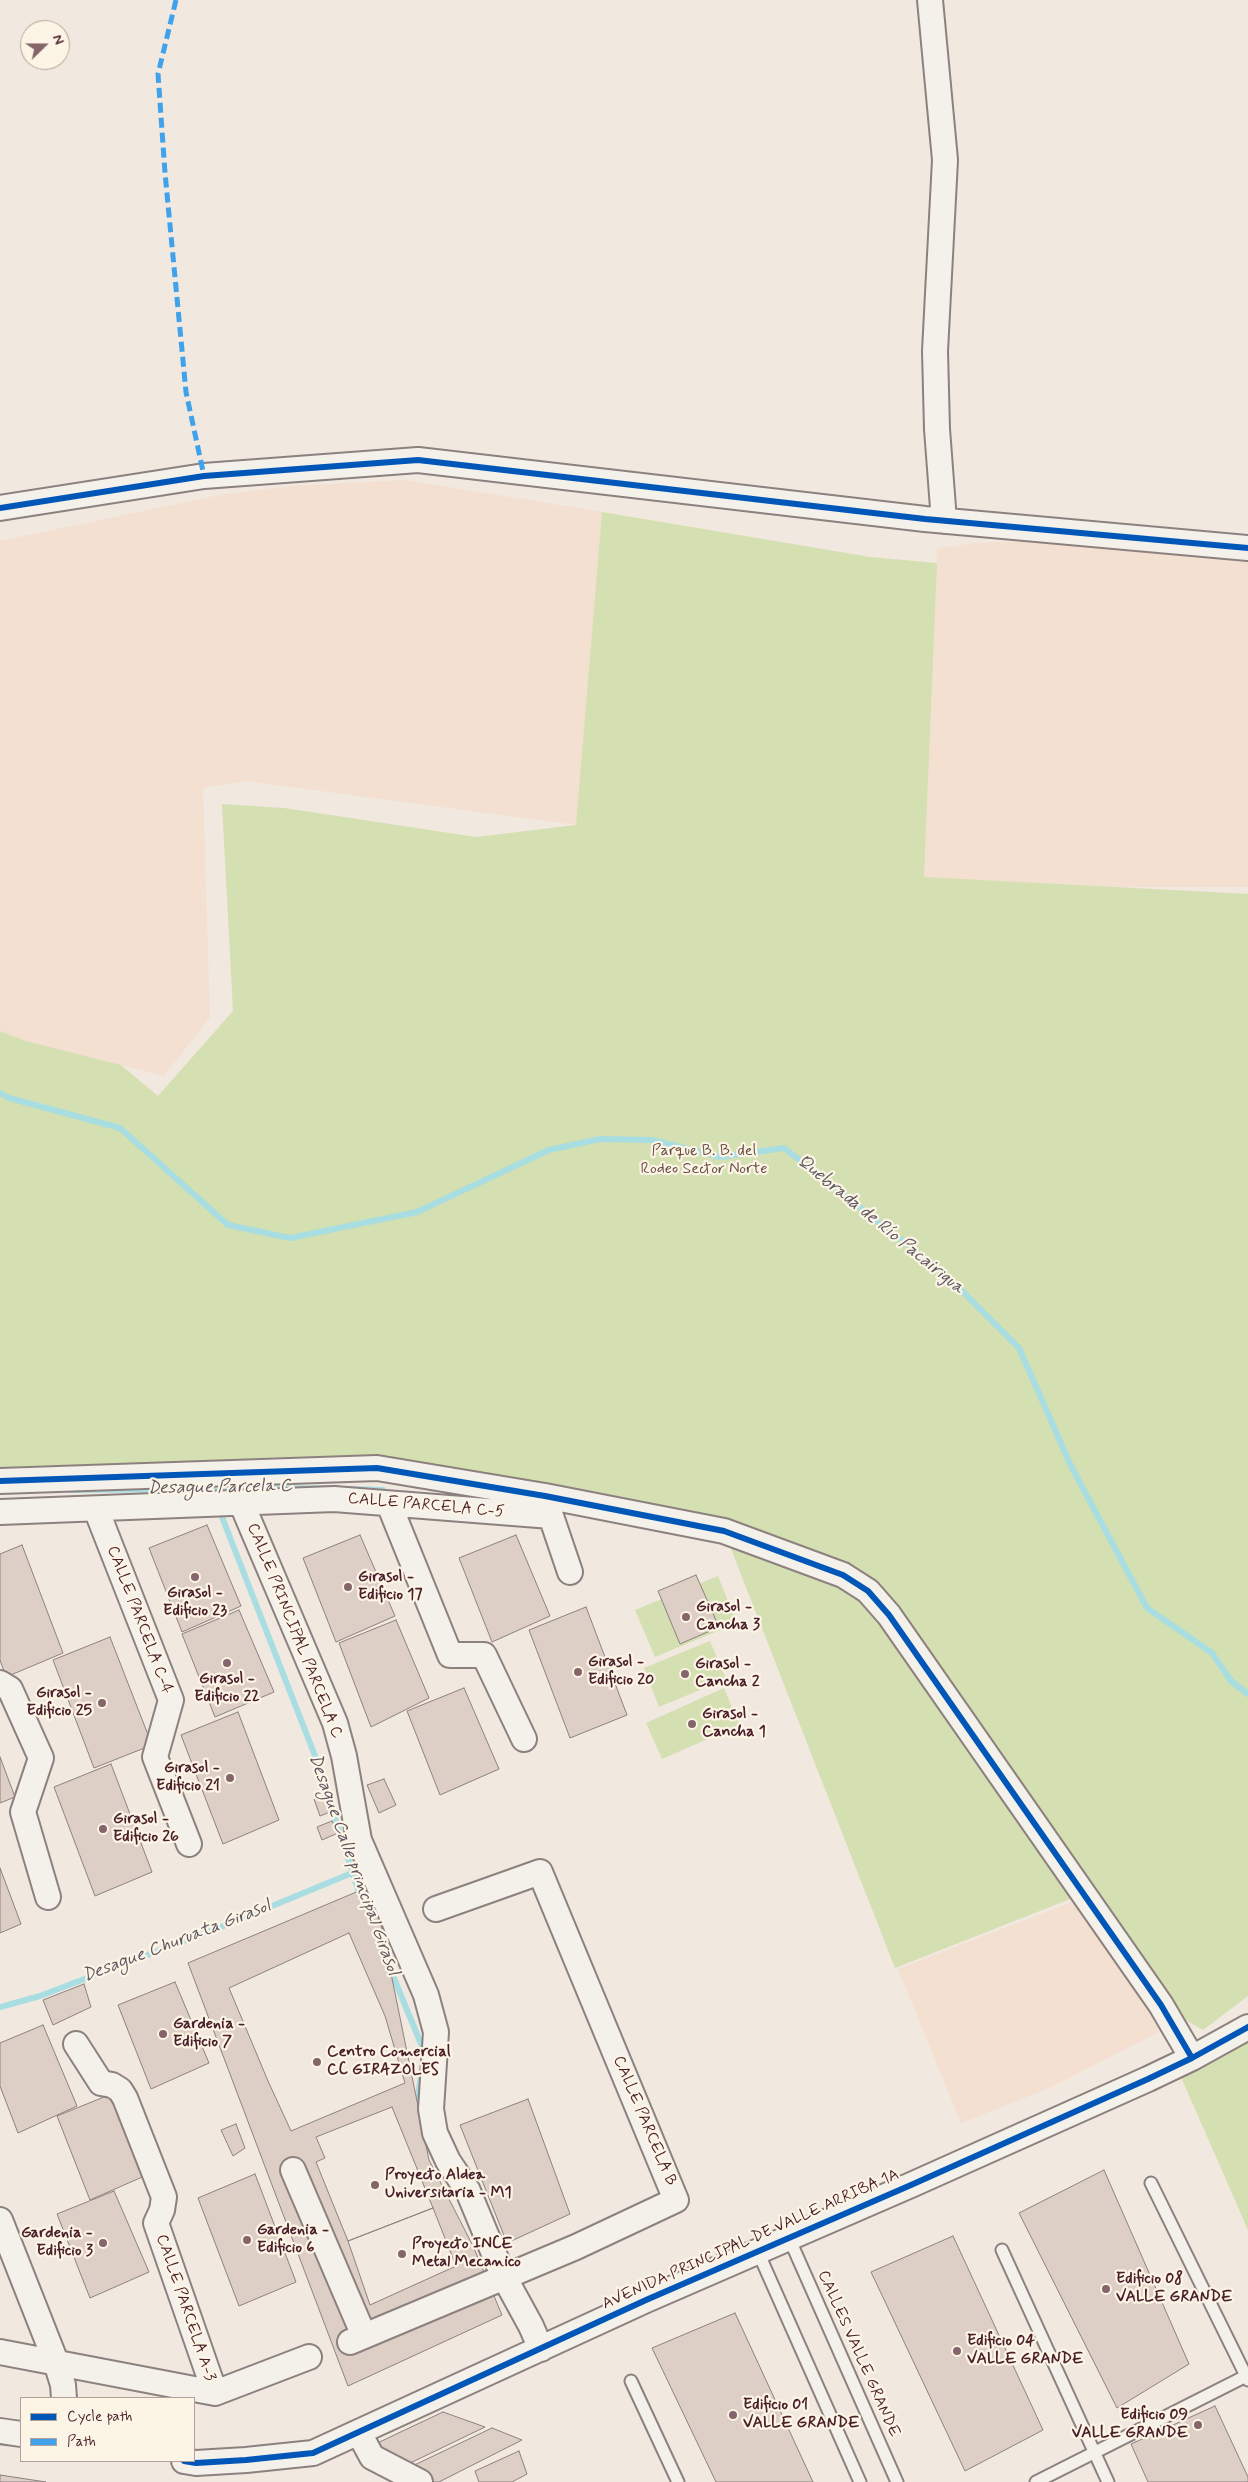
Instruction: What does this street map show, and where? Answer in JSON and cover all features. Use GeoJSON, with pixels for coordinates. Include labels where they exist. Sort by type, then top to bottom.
{"type":"FeatureCollection","features":[{"type":"Feature","properties":{"kind":"street"},"geometry":{"type":"LineString","coordinates":[[930,0],[945,160],[935,351],[937,429],[944,521]]}},
{"type":"Feature","properties":{"kind":"street"},"geometry":{"type":"LineString","coordinates":[[0,508],[204,476],[418,460],[944,521],[1248,548]]}},
{"type":"Feature","properties":{"kind":"street"},"geometry":{"type":"LineString","coordinates":[[0,1481],[377,1468],[545,1496],[724,1531],[843,1574],[868,1591],[889,1615],[1161,2006],[1192,2058]]}},
{"type":"Feature","properties":{"kind":"street","name":"CALLE PARCELA C-5"},"geometry":{"type":"LineString","coordinates":[[0,1512],[96,1510],[334,1499],[551,1516],[570,1572]]}},
{"type":"Feature","properties":{"kind":"street","name":"CALLE PRINCIPAL PARCELA C"},"geometry":{"type":"LineString","coordinates":[[241,1502],[335,1723],[344,1756],[358,1840],[426,1995],[436,2032],[431,2109],[435,2133],[448,2161],[468,2191],[504,2277],[531,2326],[541,2349]]}},
{"type":"Feature","properties":{"kind":"street"},"geometry":{"type":"LineString","coordinates":[[389,1504],[450,1655],[484,1655],[524,1739]]}},
{"type":"Feature","properties":{"kind":"street","name":"CALLE PARCELA C-4"},"geometry":{"type":"LineString","coordinates":[[96,1510],[171,1700],[154,1757],[189,1844]]}},
{"type":"Feature","properties":{"kind":"street"},"geometry":{"type":"LineString","coordinates":[[0,1683],[10,1689],[41,1758],[23,1812],[48,1897]]}},
{"type":"Feature","properties":{"kind":"street","name":"CALLE PARCELA B"},"geometry":{"type":"LineString","coordinates":[[293,2170],[357,2339],[576,2247],[676,2200],[540,1872],[436,1909]]}},
{"type":"Feature","properties":{"kind":"street","name":"AVENIDA PRINCIPAL DE VALLE ARRIBA 1A"},"geometry":{"type":"LineString","coordinates":[[190,2462],[313,2454],[646,2300],[790,2238],[1192,2058],[1248,2027]]}},
{"type":"Feature","properties":{"kind":"street","name":"CALLE PARCELA A-3"},"geometry":{"type":"LineString","coordinates":[[76,2044],[101,2083],[112,2085],[120,2090],[150,2161],[164,2197],[162,2210],[156,2223],[215,2393]]}},
{"type":"Feature","properties":{"kind":"street"},"geometry":{"type":"LineString","coordinates":[[0,2220],[56,2362],[63,2385],[64,2397]]}},
{"type":"Feature","properties":{"kind":"street"},"geometry":{"type":"LineString","coordinates":[[0,2352],[215,2393],[309,2357]]}},
{"type":"Feature","properties":{"kind":"street"},"geometry":{"type":"LineString","coordinates":[[0,2431],[20,2434]]}},
{"type":"Feature","properties":{"kind":"street"},"geometry":{"type":"LineString","coordinates":[[358,2433],[372,2457],[420,2482]]}},
{"type":"Feature","properties":{"kind":"lane"},"geometry":{"type":"LineString","coordinates":[[1036,2482],[1247,2378],[1151,2183]]}},
{"type":"Feature","properties":{"kind":"lane","name":"CALLES VALLE GRANDE"},"geometry":{"type":"LineString","coordinates":[[790,2238],[897,2482]]}},
{"type":"Feature","properties":{"kind":"lane"},"geometry":{"type":"LineString","coordinates":[[1002,2250],[1108,2482]]}},
{"type":"Feature","properties":{"kind":"lane"},"geometry":{"type":"LineString","coordinates":[[758,2252],[860,2482]]}},
{"type":"Feature","properties":{"kind":"lane"},"geometry":{"type":"LineString","coordinates":[[631,2381],[678,2482]]}},
{"type":"Feature","properties":{"kind":"shaded area"},"geometry":{"type":"Polygon","coordinates":[[[406,480],[602,512],[577,825],[245,781],[203,788],[210,1017],[164,1076],[26,1041],[0,1031],[0,541],[220,495],[289,486],[406,480]]]}},
{"type":"Feature","properties":{"kind":"shaded area"},"geometry":{"type":"Polygon","coordinates":[[[1098,539],[1248,549],[1248,887],[1113,887],[1248,894],[1248,1107],[924,877],[937,549],[974,543],[1098,539]]]}},
{"type":"Feature","properties":{"kind":"shaded area"},"geometry":{"type":"Polygon","coordinates":[[[1082,1898],[1169,2027],[1051,2087],[961,2123],[898,1969],[1082,1898]]]}},
{"type":"Feature","properties":{"kind":"green space","name":"Parque B. B. del Rodeo Sector Norte"},"geometry":{"type":"Polygon","coordinates":[[[602,512],[870,557],[937,563],[924,877],[1248,894],[1248,1996],[1203,2030],[1161,2006],[1083,1894],[895,1968],[724,1531],[362,1477],[0,1481],[0,1031],[26,1041],[121,1065],[158,1096],[233,1011],[222,804],[284,808],[476,837],[576,825],[602,512]]]}},
{"type":"Feature","properties":{"kind":"green space","name":"Girasol - Cancha 3"},"geometry":{"type":"Polygon","coordinates":[[[718,1576],[737,1623],[655,1657],[635,1610],[718,1576]]]}},
{"type":"Feature","properties":{"kind":"green space","name":"Girasol - Cancha 2"},"geometry":{"type":"Polygon","coordinates":[[[710,1641],[726,1679],[659,1707],[644,1668],[710,1641]]]}},
{"type":"Feature","properties":{"kind":"green space","name":"Girasol - Cancha 1"},"geometry":{"type":"Polygon","coordinates":[[[724,1688],[739,1725],[662,1759],[646,1723],[724,1688]]]}},
{"type":"Feature","properties":{"kind":"green space"},"geometry":{"type":"Polygon","coordinates":[[[1248,2034],[1248,2230],[1181,2077],[1248,2034]]]}},
{"type":"Feature","properties":{"kind":"building","name":"Girasol - Edificio 23"},"geometry":{"type":"Polygon","coordinates":[[[207,1525],[241,1606],[182,1632],[149,1548],[207,1525]]]}},
{"type":"Feature","properties":{"kind":"building","name":"Girasol - Edificio 17"},"geometry":{"type":"Polygon","coordinates":[[[360,1535],[395,1616],[336,1642],[303,1558],[360,1535]]]}},
{"type":"Feature","properties":{"kind":"building"},"geometry":{"type":"Polygon","coordinates":[[[516,1535],[550,1616],[492,1642],[459,1558],[516,1535]]]}},
{"type":"Feature","properties":{"kind":"building"},"geometry":{"type":"Polygon","coordinates":[[[22,1545],[63,1653],[6,1677],[0,1660],[0,1554],[22,1545]]]}},
{"type":"Feature","properties":{"kind":"building"},"geometry":{"type":"Polygon","coordinates":[[[696,1575],[719,1627],[680,1644],[658,1591],[696,1575]]]}},
{"type":"Feature","properties":{"kind":"building","name":"Girasol - Edificio 20"},"geometry":{"type":"Polygon","coordinates":[[[586,1607],[627,1715],[570,1738],[529,1630],[586,1607]]]}},
{"type":"Feature","properties":{"kind":"building","name":"Girasol - Edificio 22"},"geometry":{"type":"Polygon","coordinates":[[[239,1610],[274,1692],[215,1717],[182,1634],[239,1610]]]}},
{"type":"Feature","properties":{"kind":"building"},"geometry":{"type":"Polygon","coordinates":[[[396,1620],[429,1698],[371,1727],[339,1643],[396,1620]]]}},
{"type":"Feature","properties":{"kind":"building","name":"Girasol - Edificio 25"},"geometry":{"type":"Polygon","coordinates":[[[110,1637],[152,1745],[94,1768],[53,1660],[110,1637]]]}},
{"type":"Feature","properties":{"kind":"building"},"geometry":{"type":"Polygon","coordinates":[[[464,1688],[499,1769],[440,1795],[407,1711],[464,1688]]]}},
{"type":"Feature","properties":{"kind":"building","name":"Girasol - Edificio 21"},"geometry":{"type":"Polygon","coordinates":[[[238,1712],[279,1820],[223,1844],[181,1735],[238,1712]]]}},
{"type":"Feature","properties":{"kind":"building"},"geometry":{"type":"Polygon","coordinates":[[[0,1757],[15,1797],[0,1803],[0,1757]]]}},
{"type":"Feature","properties":{"kind":"building","name":"Girasol - Edificio 26"},"geometry":{"type":"Polygon","coordinates":[[[111,1764],[152,1872],[95,1896],[54,1787],[111,1764]]]}},
{"type":"Feature","properties":{"kind":"building"},"geometry":{"type":"Polygon","coordinates":[[[384,1779],[396,1805],[379,1813],[367,1785],[384,1779]]]}},
{"type":"Feature","properties":{"kind":"building"},"geometry":{"type":"Polygon","coordinates":[[[323,1795],[330,1812],[320,1816],[314,1799],[323,1795]]]}},
{"type":"Feature","properties":{"kind":"building"},"geometry":{"type":"Polygon","coordinates":[[[332,1821],[338,1833],[322,1840],[317,1827],[332,1821]]]}},
{"type":"Feature","properties":{"kind":"building"},"geometry":{"type":"Polygon","coordinates":[[[0,1868],[21,1924],[0,1933],[0,1868]]]}},
{"type":"Feature","properties":{"kind":"building","name":"Centro Comercial CC GIRAZOLES"},"geometry":{"type":"Polygon","coordinates":[[[373,1885],[429,2160],[473,2246],[502,2315],[348,2386],[188,1963],[373,1885]]]}},
{"type":"Feature","properties":{"kind":"building"},"geometry":{"type":"Polygon","coordinates":[[[349,1933],[385,2016],[405,2083],[291,2131],[229,1988],[349,1933]]]}},
{"type":"Feature","properties":{"kind":"building","name":"Gardenia - Edificio 7"},"geometry":{"type":"Polygon","coordinates":[[[175,1982],[209,2063],[151,2089],[118,2005],[175,1982]]]}},
{"type":"Feature","properties":{"kind":"building"},"geometry":{"type":"Polygon","coordinates":[[[84,1984],[91,2007],[53,2025],[43,2000],[84,1984]]]}},
{"type":"Feature","properties":{"kind":"building"},"geometry":{"type":"Polygon","coordinates":[[[43,2025],[77,2106],[18,2133],[0,2086],[0,2043],[43,2025]]]}},
{"type":"Feature","properties":{"kind":"building"},"geometry":{"type":"Polygon","coordinates":[[[114,2093],[149,2174],[90,2200],[57,2116],[114,2093]]]}},
{"type":"Feature","properties":{"kind":"building"},"geometry":{"type":"Polygon","coordinates":[[[528,2099],[570,2214],[507,2243],[460,2125],[528,2099]]]}},
{"type":"Feature","properties":{"kind":"building","name":"Proyecto Aldea Universitaria - M1"},"geometry":{"type":"Polygon","coordinates":[[[392,2107],[433,2208],[348,2241],[316,2162],[325,2158],[316,2137],[392,2107]]]}},
{"type":"Feature","properties":{"kind":"building"},"geometry":{"type":"Polygon","coordinates":[[[236,2124],[245,2148],[233,2156],[221,2130],[236,2124]]]}},
{"type":"Feature","properties":{"kind":"building","name":"Edificio 08 VALLE GRANDE"},"geometry":{"type":"Polygon","coordinates":[[[1104,2170],[1189,2364],[1117,2408],[1019,2213],[1104,2170]]]}},
{"type":"Feature","properties":{"kind":"building","name":"Gardenia - Edificio 6"},"geometry":{"type":"Polygon","coordinates":[[[255,2174],[296,2282],[239,2306],[198,2198],[255,2174]]]}},
{"type":"Feature","properties":{"kind":"building","name":"Gardenia - Edificio 3"},"geometry":{"type":"Polygon","coordinates":[[[114,2191],[149,2272],[90,2298],[57,2214],[114,2191]]]}},
{"type":"Feature","properties":{"kind":"building","name":"Proyecto INCE Metal Mecanico"},"geometry":{"type":"Polygon","coordinates":[[[433,2208],[456,2266],[370,2305],[348,2241],[433,2208]]]}},
{"type":"Feature","properties":{"kind":"building","name":"Edificio 04 VALLE GRANDE"},"geometry":{"type":"Polygon","coordinates":[[[953,2236],[1043,2430],[965,2471],[871,2272],[953,2236]]]}},
{"type":"Feature","properties":{"kind":"building","name":"Edificio 01 VALLE GRANDE"},"geometry":{"type":"Polygon","coordinates":[[[735,2313],[813,2482],[716,2482],[652,2348],[735,2313]]]}},
{"type":"Feature","properties":{"kind":"building","name":"Edificio 09 VALLE GRANDE"},"geometry":{"type":"Polygon","coordinates":[[[1215,2406],[1248,2477],[1248,2482],[1148,2482],[1131,2444],[1215,2406]]]}},
{"type":"Feature","properties":{"kind":"building"},"geometry":{"type":"Polygon","coordinates":[[[443,2412],[485,2427],[402,2467],[371,2446],[443,2412]]]}},
{"type":"Feature","properties":{"kind":"building"},"geometry":{"type":"Polygon","coordinates":[[[492,2428],[522,2440],[439,2482],[431,2482],[404,2470],[492,2428]]]}},
{"type":"Feature","properties":{"kind":"building"},"geometry":{"type":"Polygon","coordinates":[[[519,2451],[527,2474],[512,2482],[479,2482],[475,2471],[519,2451]]]}},
{"type":"Feature","properties":{"kind":"building"},"geometry":{"type":"Polygon","coordinates":[[[0,2475],[46,2482],[0,2482],[0,2475]]]}},
{"type":"Feature","properties":{"kind":"waterway","name":"Quebrada de Río Pacairigua"},"geometry":{"type":"LineString","coordinates":[[0,1093],[9,1098],[120,1128],[228,1225],[290,1238],[417,1212],[549,1150],[600,1139],[652,1140],[720,1157],[784,1148],[945,1274],[1019,1348],[1071,1466],[1147,1608],[1212,1653],[1231,1681],[1248,1694]]}},
{"type":"Feature","properties":{"kind":"waterway","name":"Desague Parcela C"},"geometry":{"type":"LineString","coordinates":[[70,1490],[337,1488]]}},
{"type":"Feature","properties":{"kind":"waterway","name":"Desague Calle principal Girasol"},"geometry":{"type":"LineString","coordinates":[[216,1489],[222,1517],[317,1761],[361,1899]]}},
{"type":"Feature","properties":{"kind":"waterway","name":"Desague Parcela C"},"geometry":{"type":"LineString","coordinates":[[352,1489],[383,1490]]}},
{"type":"Feature","properties":{"kind":"waterway","name":"Desague Churuata Girasol"},"geometry":{"type":"LineString","coordinates":[[0,2007],[40,1996],[221,1927],[352,1873]]}},
{"type":"Feature","properties":{"kind":"waterway","name":"Desague Calle principal Girasol"},"geometry":{"type":"LineString","coordinates":[[386,1959],[426,2056],[422,2069],[416,2110]]}},
{"type":"Feature","properties":{"kind":"marked path"},"geometry":{"type":"LineString","coordinates":[[176,0],[158,74],[165,173],[186,392],[204,476]]}},
{"type":"Feature","properties":{"kind":"cycle path"},"geometry":{"type":"LineString","coordinates":[[0,508],[204,476],[418,460],[925,519],[1248,548]]}},
{"type":"Feature","properties":{"kind":"cycle path"},"geometry":{"type":"LineString","coordinates":[[0,1481],[377,1468],[545,1496],[724,1531],[843,1575],[868,1591],[889,1615],[1161,2005],[1192,2058]]}},
{"type":"Feature","properties":{"kind":"cycle path"},"geometry":{"type":"LineString","coordinates":[[190,2462],[246,2460],[313,2453],[646,2300],[911,2185],[1148,2079],[1192,2058],[1248,2027]]}},
{"type":"Feature","properties":{"kind":"place","name":"Girasol - Edificio 23"},"geometry":{"type":"Point","coordinates":[195,1577]}},
{"type":"Feature","properties":{"kind":"place","name":"Girasol - Edificio 17"},"geometry":{"type":"Point","coordinates":[348,1587]}},
{"type":"Feature","properties":{"kind":"place","name":"Girasol - Cancha 3"},"geometry":{"type":"Point","coordinates":[686,1617]}},
{"type":"Feature","properties":{"kind":"place","name":"Girasol - Edificio 22"},"geometry":{"type":"Point","coordinates":[227,1663]}},
{"type":"Feature","properties":{"kind":"place","name":"Girasol - Edificio 20"},"geometry":{"type":"Point","coordinates":[578,1672]}},
{"type":"Feature","properties":{"kind":"place","name":"Girasol - Cancha 2"},"geometry":{"type":"Point","coordinates":[685,1674]}},
{"type":"Feature","properties":{"kind":"place","name":"Girasol - Edificio 25"},"geometry":{"type":"Point","coordinates":[102,1703]}},
{"type":"Feature","properties":{"kind":"place","name":"Girasol - Cancha 1"},"geometry":{"type":"Point","coordinates":[692,1724]}},
{"type":"Feature","properties":{"kind":"place","name":"Girasol - Edificio 21"},"geometry":{"type":"Point","coordinates":[230,1778]}},
{"type":"Feature","properties":{"kind":"place","name":"Girasol - Edificio 26"},"geometry":{"type":"Point","coordinates":[103,1829]}},
{"type":"Feature","properties":{"kind":"place","name":"Gardenia - Edificio 7"},"geometry":{"type":"Point","coordinates":[163,2034]}},
{"type":"Feature","properties":{"kind":"place","name":"Centro Comercial CC GIRAZOLES"},"geometry":{"type":"Point","coordinates":[317,2062]}},
{"type":"Feature","properties":{"kind":"place","name":"Proyecto Aldea Universitaria - M1"},"geometry":{"type":"Point","coordinates":[375,2185]}},
{"type":"Feature","properties":{"kind":"place","name":"Gardenia - Edificio 6"},"geometry":{"type":"Point","coordinates":[247,2240]}},
{"type":"Feature","properties":{"kind":"place","name":"Gardenia - Edificio 3"},"geometry":{"type":"Point","coordinates":[103,2243]}},
{"type":"Feature","properties":{"kind":"place","name":"Proyecto INCE Metal Mecanico"},"geometry":{"type":"Point","coordinates":[402,2254]}},
{"type":"Feature","properties":{"kind":"place","name":"Edificio 08 VALLE GRANDE"},"geometry":{"type":"Point","coordinates":[1106,2289]}},
{"type":"Feature","properties":{"kind":"place","name":"Edificio 04 VALLE GRANDE"},"geometry":{"type":"Point","coordinates":[957,2351]}},
{"type":"Feature","properties":{"kind":"place","name":"Edificio 01 VALLE GRANDE"},"geometry":{"type":"Point","coordinates":[733,2415]}},
{"type":"Feature","properties":{"kind":"place","name":"Edificio 09 VALLE GRANDE"},"geometry":{"type":"Point","coordinates":[1198,2425]}}]}
